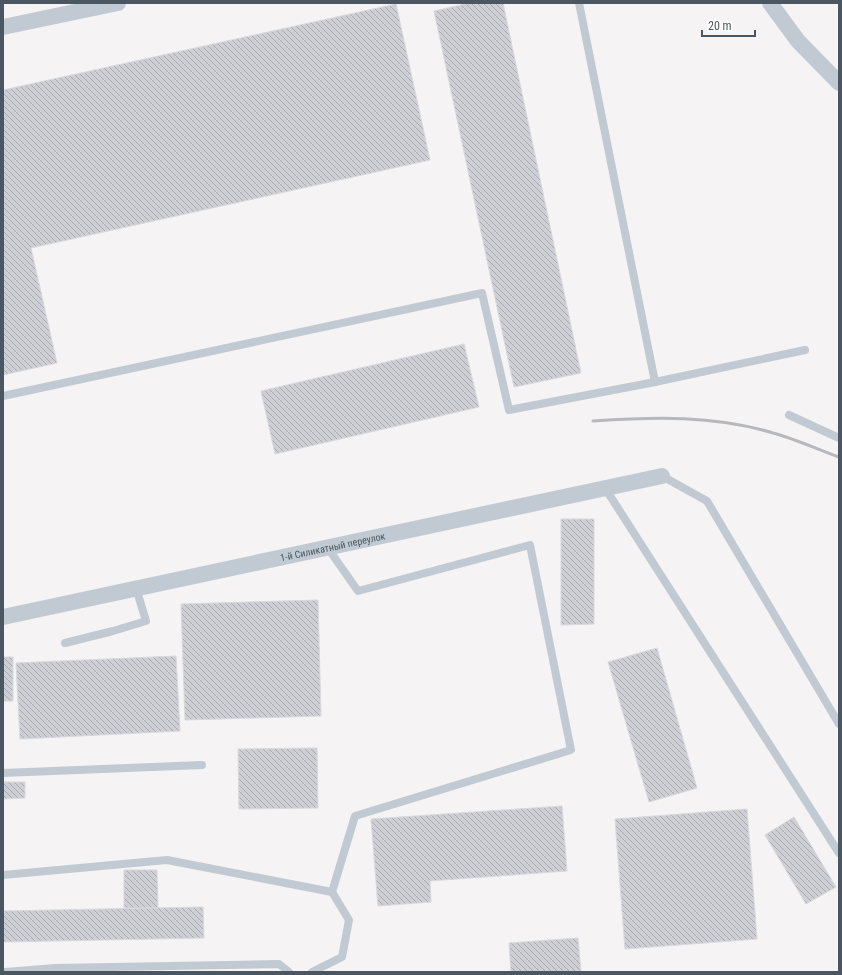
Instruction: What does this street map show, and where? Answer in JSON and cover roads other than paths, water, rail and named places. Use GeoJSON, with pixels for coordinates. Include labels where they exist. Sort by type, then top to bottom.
{"type":"FeatureCollection","features":[{"type":"Feature","properties":{"kind":"street"},"geometry":{"type":"LineString","coordinates":[[3,27],[118,3]]}},
{"type":"Feature","properties":{"kind":"street"},"geometry":{"type":"LineString","coordinates":[[770,3],[798,40],[839,83]]}},
{"type":"Feature","properties":{"kind":"street","name":"1-й Силикатный переулок"},"geometry":{"type":"LineString","coordinates":[[3,616],[662,476]]}},
{"type":"Feature","properties":{"kind":"lane"},"geometry":{"type":"LineString","coordinates":[[580,3],[655,382]]}},
{"type":"Feature","properties":{"kind":"lane"},"geometry":{"type":"LineString","coordinates":[[3,396],[482,293],[509,410],[655,382],[805,350]]}},
{"type":"Feature","properties":{"kind":"lane"},"geometry":{"type":"LineString","coordinates":[[789,415],[839,438]]}},
{"type":"Feature","properties":{"kind":"lane"},"geometry":{"type":"LineString","coordinates":[[662,476],[707,501],[839,724]]}},
{"type":"Feature","properties":{"kind":"lane"},"geometry":{"type":"LineString","coordinates":[[605,488],[839,853]]}},
{"type":"Feature","properties":{"kind":"lane"},"geometry":{"type":"LineString","coordinates":[[327,547],[358,591],[530,545],[571,750],[355,816],[332,892]]}},
{"type":"Feature","properties":{"kind":"lane"},"geometry":{"type":"LineString","coordinates":[[65,643],[146,621],[136,588]]}},
{"type":"Feature","properties":{"kind":"lane"},"geometry":{"type":"LineString","coordinates":[[3,773],[202,765]]}},
{"type":"Feature","properties":{"kind":"lane"},"geometry":{"type":"LineString","coordinates":[[3,875],[167,860],[332,892],[349,920],[342,957],[312,972]]}},
{"type":"Feature","properties":{"kind":"lane"},"geometry":{"type":"LineString","coordinates":[[5,972],[55,968],[279,964],[289,972]]}},
{"type":"Feature","properties":{"kind":"railway"},"geometry":{"type":"LineString","coordinates":[[593,421],[661,418],[706,420],[729,423],[781,435],[839,457]]}}]}
